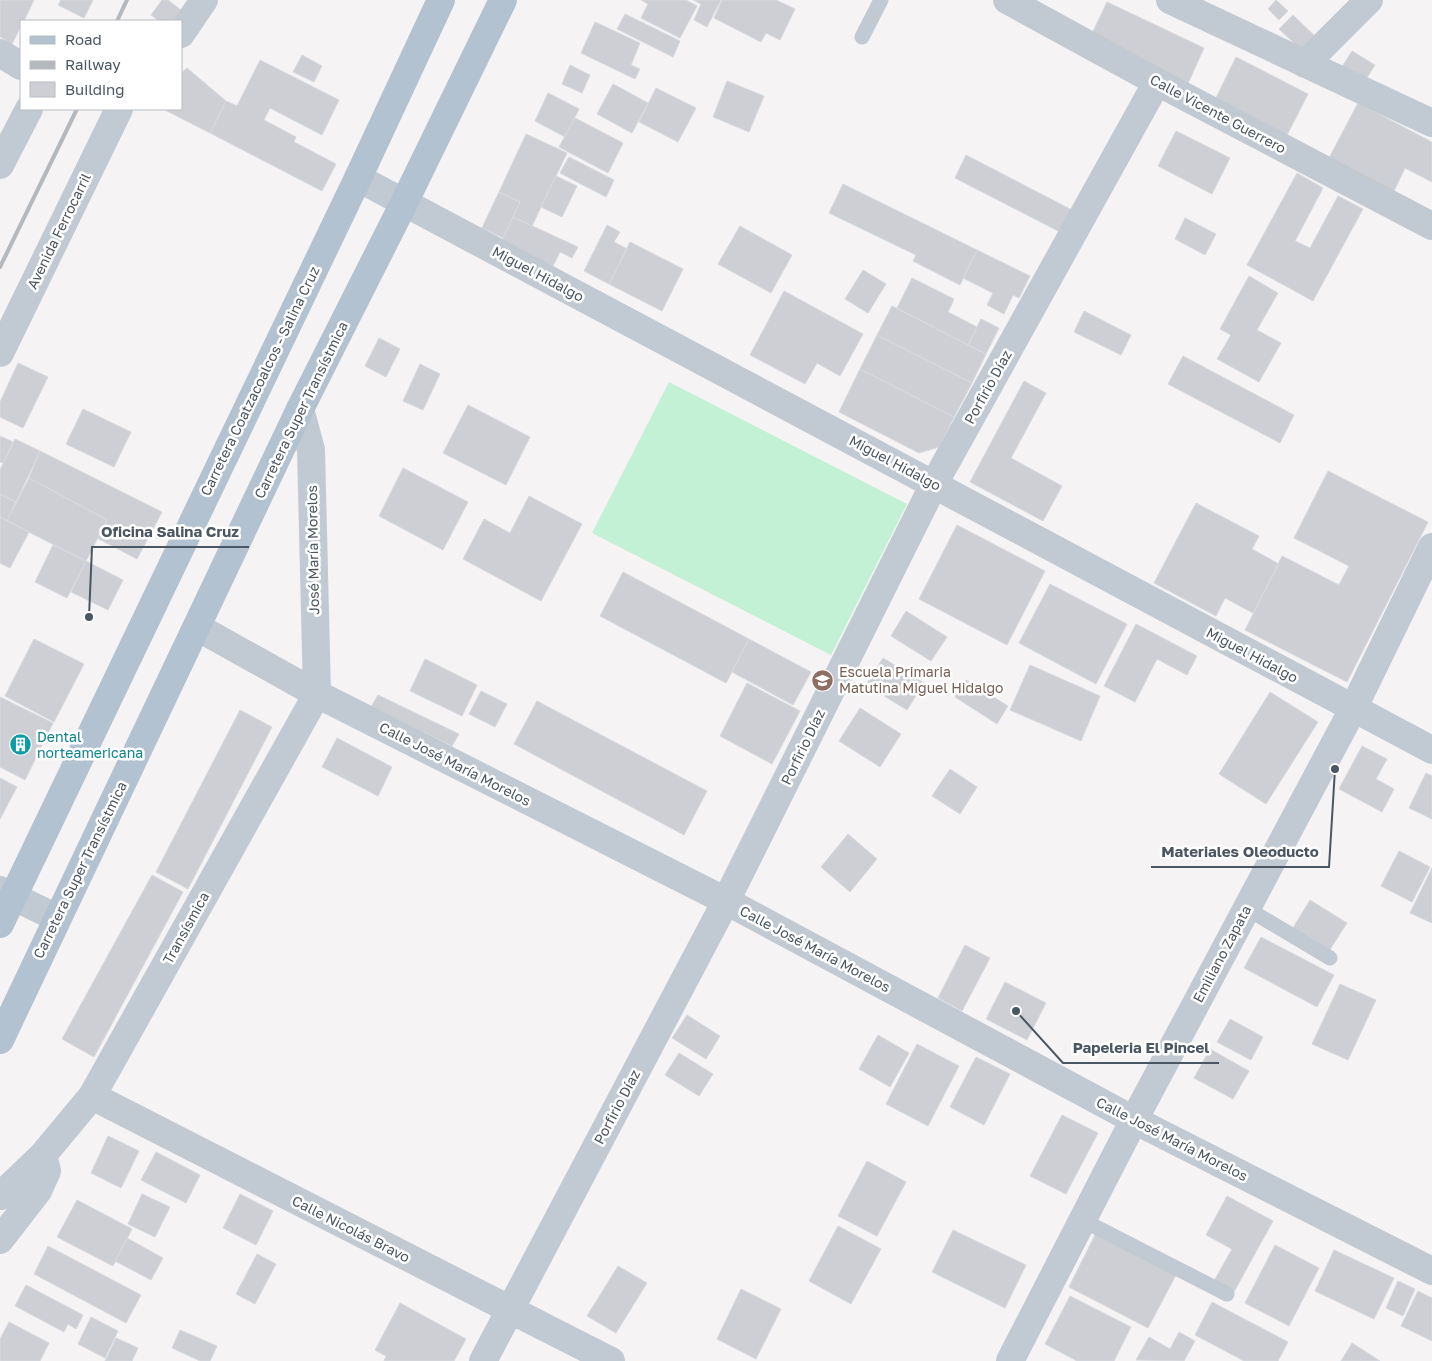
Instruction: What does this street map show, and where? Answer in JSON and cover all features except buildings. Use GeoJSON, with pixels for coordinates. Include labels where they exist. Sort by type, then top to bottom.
{"type":"FeatureCollection","features":[{"type":"Feature","properties":{"kind":"main road","name":"Carretera Coatzacoalcos - Salina Cruz"},"geometry":{"type":"LineString","coordinates":[[6,893],[358,178],[440,0]]}},
{"type":"Feature","properties":{"kind":"main road","name":"Carretera Super Transístmica"},"geometry":{"type":"LineString","coordinates":[[0,1040],[300,409],[404,203],[503,0]]}},
{"type":"Feature","properties":{"kind":"main road"},"geometry":{"type":"LineString","coordinates":[[0,924],[6,893]]}},
{"type":"Feature","properties":{"kind":"street"},"geometry":{"type":"LineString","coordinates":[[182,33],[204,0]]}},
{"type":"Feature","properties":{"kind":"street","name":"Calle Vicente Guerrero"},"geometry":{"type":"LineString","coordinates":[[1006,0],[1157,82],[1432,226]]}},
{"type":"Feature","properties":{"kind":"street"},"geometry":{"type":"LineString","coordinates":[[1170,0],[1432,123]]}},
{"type":"Feature","properties":{"kind":"street"},"geometry":{"type":"LineString","coordinates":[[1305,64],[1369,0]]}},
{"type":"Feature","properties":{"kind":"street"},"geometry":{"type":"LineString","coordinates":[[0,53],[20,65]]}},
{"type":"Feature","properties":{"kind":"street","name":"Porfirio Díaz"},"geometry":{"type":"LineString","coordinates":[[483,1361],[726,901],[934,484],[1157,82]]}},
{"type":"Feature","properties":{"kind":"street"},"geometry":{"type":"LineString","coordinates":[[0,165],[29,110]]}},
{"type":"Feature","properties":{"kind":"street","name":"Avenida Ferrocarril"},"geometry":{"type":"LineString","coordinates":[[0,351],[119,110]]}},
{"type":"Feature","properties":{"kind":"street","name":"Miguel Hidalgo"},"geometry":{"type":"LineString","coordinates":[[358,178],[1432,750]]}},
{"type":"Feature","properties":{"kind":"street","name":"José María Morelos"},"geometry":{"type":"LineString","coordinates":[[300,409],[311,450],[316,694]]}},
{"type":"Feature","properties":{"kind":"street","name":"Emiliano Zapata"},"geometry":{"type":"LineString","coordinates":[[1010,1361],[1134,1120],[1353,709],[1432,547]]}},
{"type":"Feature","properties":{"kind":"street","name":"Calle José María Morelos"},"geometry":{"type":"LineString","coordinates":[[197,627],[316,694],[726,901],[1134,1120],[1432,1271]]}},
{"type":"Feature","properties":{"kind":"street","name":"Transísmica"},"geometry":{"type":"LineString","coordinates":[[0,1196],[43,1154],[92,1096],[316,694]]}},
{"type":"Feature","properties":{"kind":"street"},"geometry":{"type":"LineString","coordinates":[[6,893],[57,918]]}},
{"type":"Feature","properties":{"kind":"street","name":"Calle Nicolás Bravo"},"geometry":{"type":"LineString","coordinates":[[92,1096],[611,1361]]}},
{"type":"Feature","properties":{"kind":"street"},"geometry":{"type":"LineString","coordinates":[[0,1240],[38,1191],[47,1171],[43,1154]]}},
{"type":"Feature","properties":{"kind":"lane"},"geometry":{"type":"LineString","coordinates":[[862,37],[881,0]]}},
{"type":"Feature","properties":{"kind":"lane"},"geometry":{"type":"LineString","coordinates":[[1246,908],[1330,958]]}},
{"type":"Feature","properties":{"kind":"lane"},"geometry":{"type":"LineString","coordinates":[[1082,1220],[1227,1294]]}},
{"type":"Feature","properties":{"kind":"green space"},"geometry":{"type":"Polygon","coordinates":[[[669,382],[907,504],[831,655],[592,533],[669,382]]]}},
{"type":"Feature","properties":{"kind":"railway"},"geometry":{"type":"LineString","coordinates":[[117,20],[127,0]]}},
{"type":"Feature","properties":{"kind":"railway"},"geometry":{"type":"LineString","coordinates":[[0,267],[77,110]]}},
{"type":"Feature","properties":{"kind":"place","name":"Oficina Salina Cruz"},"geometry":{"type":"Point","coordinates":[89,617]}},
{"type":"Feature","properties":{"kind":"place","name":"Escuela Primaria Matutina Miguel Hidalgo"},"geometry":{"type":"Point","coordinates":[823,680]}},
{"type":"Feature","properties":{"kind":"place","name":"Dental norteamericana"},"geometry":{"type":"Point","coordinates":[21,745]}},
{"type":"Feature","properties":{"kind":"place","name":"Materiales Oleoducto"},"geometry":{"type":"Point","coordinates":[1335,769]}},
{"type":"Feature","properties":{"kind":"place","name":"Papeleria El Pincel"},"geometry":{"type":"Point","coordinates":[1016,1011]}}]}
